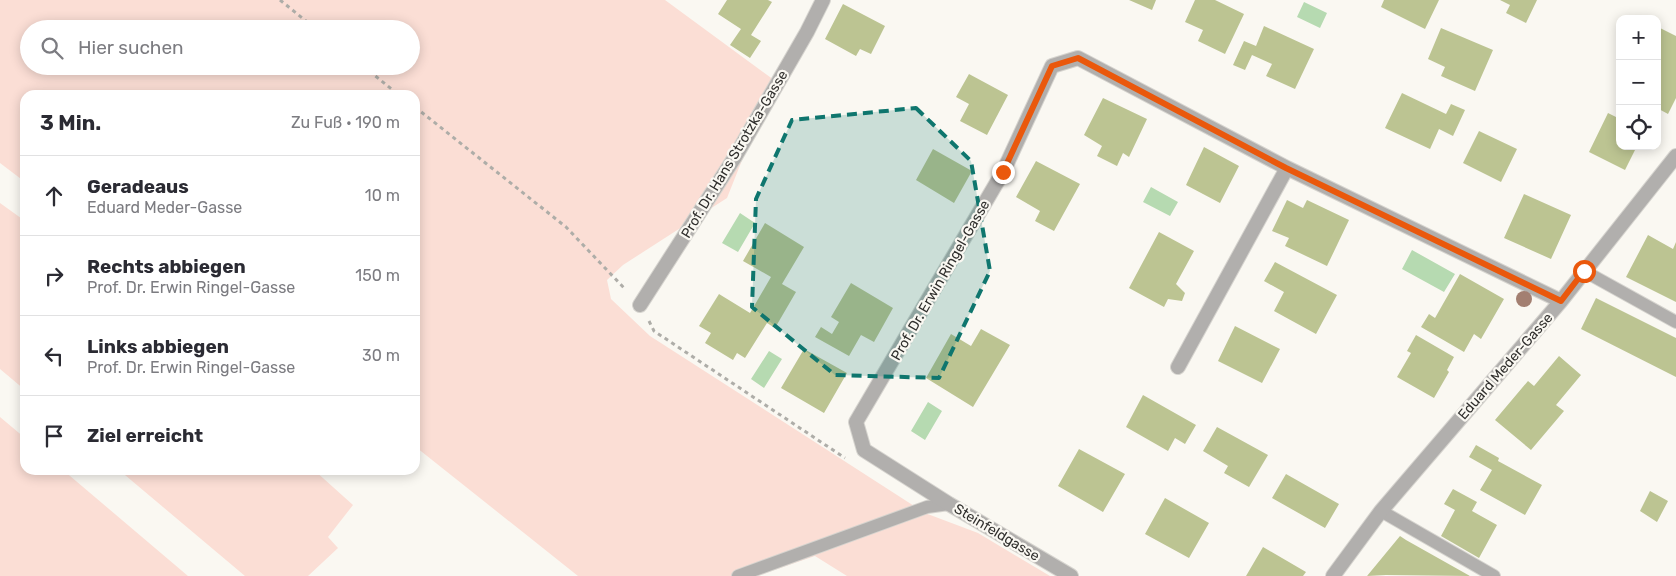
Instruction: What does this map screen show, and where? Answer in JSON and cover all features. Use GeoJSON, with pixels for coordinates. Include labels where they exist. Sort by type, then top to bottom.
{"type":"FeatureCollection","features":[{"type":"Feature","properties":{"kind":"street","name":"Prof. Dr. Hans Strotzka-Gasse"},"geometry":{"type":"LineString","coordinates":[[640,305],[735,157],[808,32],[822,0]]}},
{"type":"Feature","properties":{"kind":"street","name":"Prof. Dr. Erwin Ringel-Gasse"},"geometry":{"type":"LineString","coordinates":[[949,504],[864,450],[856,422],[1003,172],[1052,66],[1078,58],[1286,168],[1561,301]]}},
{"type":"Feature","properties":{"kind":"street","name":"Eduard Meder-Gasse"},"geometry":{"type":"LineString","coordinates":[[1333,576],[1380,511],[1561,301],[1676,156]]}},
{"type":"Feature","properties":{"kind":"street"},"geometry":{"type":"LineString","coordinates":[[1178,367],[1286,168]]}},
{"type":"Feature","properties":{"kind":"street","name":"Steinfeldgasse"},"geometry":{"type":"LineString","coordinates":[[949,504],[1071,576]]}},
{"type":"Feature","properties":{"kind":"lane"},"geometry":{"type":"LineString","coordinates":[[1584,271],[1676,322]]}},
{"type":"Feature","properties":{"kind":"lane"},"geometry":{"type":"LineString","coordinates":[[738,576],[927,507],[949,504]]}},
{"type":"Feature","properties":{"kind":"lane"},"geometry":{"type":"LineString","coordinates":[[1380,511],[1494,576]]}},
{"type":"Feature","properties":{"kind":"path"},"geometry":{"type":"LineString","coordinates":[[280,0],[305,20]]}},
{"type":"Feature","properties":{"kind":"path"},"geometry":{"type":"LineString","coordinates":[[374,75],[393,90]]}},
{"type":"Feature","properties":{"kind":"path"},"geometry":{"type":"LineString","coordinates":[[420,112],[566,227],[640,305],[654,331],[852,462]]}},
{"type":"Feature","properties":{"kind":"highlighted area"},"geometry":{"type":"Polygon","coordinates":[[[916,108],[971,161],[990,271],[939,378],[835,375],[752,307],[756,199],[792,120],[916,108]]]}},
{"type":"Feature","properties":{"kind":"shaded area"},"geometry":{"type":"Polygon","coordinates":[[[0,0],[665,0],[774,80],[727,198],[623,265],[607,280],[611,299],[650,336],[925,513],[978,533],[1050,576],[847,576],[815,556],[757,576],[578,576],[420,450],[420,90],[20,90],[20,178],[0,163],[0,0]]]}},
{"type":"Feature","properties":{"kind":"shaded area"},"geometry":{"type":"Polygon","coordinates":[[[1304,2],[1327,13],[1320,28],[1297,17],[1304,2]]]}},
{"type":"Feature","properties":{"kind":"shaded area"},"geometry":{"type":"Polygon","coordinates":[[[1151,187],[1178,202],[1170,216],[1143,202],[1151,187]]]}},
{"type":"Feature","properties":{"kind":"shaded area"},"geometry":{"type":"Polygon","coordinates":[[[0,203],[20,217],[20,386],[0,369],[0,203]]]}},
{"type":"Feature","properties":{"kind":"shaded area"},"geometry":{"type":"Polygon","coordinates":[[[740,213],[755,223],[738,252],[722,243],[740,213]]]}},
{"type":"Feature","properties":{"kind":"shaded area"},"geometry":{"type":"Polygon","coordinates":[[[1412,250],[1455,274],[1444,292],[1402,269],[1412,250]]]}},
{"type":"Feature","properties":{"kind":"shaded area"},"geometry":{"type":"Polygon","coordinates":[[[769,351],[782,359],[764,388],[751,379],[769,351]]]}},
{"type":"Feature","properties":{"kind":"shaded area"},"geometry":{"type":"Polygon","coordinates":[[[928,402],[942,411],[925,440],[911,431],[928,402]]]}},
{"type":"Feature","properties":{"kind":"shaded area"},"geometry":{"type":"Polygon","coordinates":[[[0,417],[20,434],[20,475],[69,475],[188,576],[0,576],[0,417]]]}},
{"type":"Feature","properties":{"kind":"shaded area"},"geometry":{"type":"Polygon","coordinates":[[[125,475],[320,475],[353,505],[328,537],[338,548],[308,576],[245,576],[125,475]]]}},
{"type":"Feature","properties":{"kind":"building"},"geometry":{"type":"Polygon","coordinates":[[[727,0],[768,0],[772,2],[751,35],[761,41],[750,58],[730,45],[741,29],[718,14],[727,0]]]}},
{"type":"Feature","properties":{"kind":"building"},"geometry":{"type":"Polygon","coordinates":[[[1129,0],[1156,0],[1152,10],[1129,0]]]}},
{"type":"Feature","properties":{"kind":"building"},"geometry":{"type":"Polygon","coordinates":[[[1195,0],[1215,0],[1244,14],[1225,54],[1198,41],[1203,30],[1185,22],[1195,0]]]}},
{"type":"Feature","properties":{"kind":"building"},"geometry":{"type":"Polygon","coordinates":[[[1384,0],[1439,0],[1425,29],[1381,7],[1384,0]]]}},
{"type":"Feature","properties":{"kind":"building"},"geometry":{"type":"Polygon","coordinates":[[[1500,0],[1537,0],[1526,23],[1506,13],[1510,5],[1500,0]]]}},
{"type":"Feature","properties":{"kind":"building"},"geometry":{"type":"Polygon","coordinates":[[[843,4],[885,26],[871,54],[860,49],[856,56],[825,39],[843,4]]]}},
{"type":"Feature","properties":{"kind":"building"},"geometry":{"type":"Polygon","coordinates":[[[1264,26],[1314,49],[1295,89],[1266,76],[1272,64],[1252,55],[1245,70],[1233,65],[1244,41],[1256,46],[1264,26]]]}},
{"type":"Feature","properties":{"kind":"building"},"geometry":{"type":"Polygon","coordinates":[[[1441,28],[1493,50],[1475,91],[1441,76],[1445,67],[1428,59],[1441,28]]]}},
{"type":"Feature","properties":{"kind":"building"},"geometry":{"type":"Polygon","coordinates":[[[1661,28],[1676,36],[1676,98],[1668,114],[1661,110],[1661,28]]]}},
{"type":"Feature","properties":{"kind":"building"},"geometry":{"type":"Polygon","coordinates":[[[969,74],[1008,95],[987,135],[960,121],[969,104],[956,97],[969,74]]]}},
{"type":"Feature","properties":{"kind":"building"},"geometry":{"type":"Polygon","coordinates":[[[1402,93],[1446,114],[1451,104],[1465,110],[1453,136],[1439,129],[1430,149],[1385,128],[1402,93]]]}},
{"type":"Feature","properties":{"kind":"building"},"geometry":{"type":"Polygon","coordinates":[[[1103,98],[1147,119],[1129,157],[1123,153],[1117,166],[1097,156],[1102,146],[1084,135],[1103,98]]]}},
{"type":"Feature","properties":{"kind":"building"},"geometry":{"type":"Polygon","coordinates":[[[1608,113],[1616,117],[1616,150],[1635,150],[1625,170],[1589,152],[1608,113]]]}},
{"type":"Feature","properties":{"kind":"building"},"geometry":{"type":"Polygon","coordinates":[[[1479,131],[1517,149],[1501,182],[1463,163],[1479,131]]]}},
{"type":"Feature","properties":{"kind":"building"},"geometry":{"type":"Polygon","coordinates":[[[1204,147],[1239,166],[1220,203],[1186,185],[1204,147]]]}},
{"type":"Feature","properties":{"kind":"building"},"geometry":{"type":"Polygon","coordinates":[[[933,149],[972,171],[954,203],[916,180],[933,149]]]}},
{"type":"Feature","properties":{"kind":"building"},"geometry":{"type":"Polygon","coordinates":[[[1036,161],[1080,184],[1054,231],[1035,221],[1040,211],[1016,197],[1036,161]]]}},
{"type":"Feature","properties":{"kind":"building"},"geometry":{"type":"Polygon","coordinates":[[[1524,194],[1571,215],[1551,259],[1504,238],[1524,194]]]}},
{"type":"Feature","properties":{"kind":"building"},"geometry":{"type":"Polygon","coordinates":[[[1287,200],[1303,208],[1307,200],[1349,220],[1327,266],[1285,246],[1289,238],[1272,231],[1287,200]]]}},
{"type":"Feature","properties":{"kind":"building"},"geometry":{"type":"Polygon","coordinates":[[[765,223],[804,247],[782,284],[796,292],[775,328],[767,323],[745,358],[737,353],[733,360],[705,343],[711,333],[699,326],[719,294],[750,313],[771,277],[743,261],[765,223]]]}},
{"type":"Feature","properties":{"kind":"building"},"geometry":{"type":"Polygon","coordinates":[[[1159,232],[1194,251],[1176,284],[1185,293],[1182,301],[1168,299],[1164,307],[1129,288],[1159,232]]]}},
{"type":"Feature","properties":{"kind":"building"},"geometry":{"type":"Polygon","coordinates":[[[1648,235],[1673,249],[1676,242],[1676,302],[1626,277],[1648,235]]]}},
{"type":"Feature","properties":{"kind":"building"},"geometry":{"type":"Polygon","coordinates":[[[1275,262],[1337,295],[1316,334],[1274,311],[1284,292],[1264,281],[1275,262]]]}},
{"type":"Feature","properties":{"kind":"building"},"geometry":{"type":"Polygon","coordinates":[[[1460,274],[1504,299],[1481,339],[1474,334],[1464,352],[1421,327],[1429,314],[1435,318],[1460,274]]]}},
{"type":"Feature","properties":{"kind":"building"},"geometry":{"type":"Polygon","coordinates":[[[851,283],[893,308],[874,342],[861,335],[849,356],[815,337],[821,327],[832,334],[839,322],[831,317],[851,283]]]}},
{"type":"Feature","properties":{"kind":"building"},"geometry":{"type":"Polygon","coordinates":[[[1596,298],[1676,338],[1676,377],[1581,329],[1596,298]]]}},
{"type":"Feature","properties":{"kind":"building"},"geometry":{"type":"Polygon","coordinates":[[[1235,326],[1280,349],[1262,383],[1218,361],[1235,326]]]}},
{"type":"Feature","properties":{"kind":"building"},"geometry":{"type":"Polygon","coordinates":[[[981,329],[1010,345],[973,407],[926,378],[951,334],[971,346],[981,329]]]}},
{"type":"Feature","properties":{"kind":"building"},"geometry":{"type":"Polygon","coordinates":[[[1416,335],[1454,357],[1447,370],[1449,372],[1434,398],[1397,377],[1411,353],[1407,351],[1416,335]]]}},
{"type":"Feature","properties":{"kind":"building"},"geometry":{"type":"Polygon","coordinates":[[[804,349],[847,373],[824,413],[781,388],[804,349]]]}},
{"type":"Feature","properties":{"kind":"building"},"geometry":{"type":"Polygon","coordinates":[[[1559,356],[1581,375],[1556,405],[1564,411],[1531,450],[1495,420],[1528,381],[1534,386],[1559,356]]]}},
{"type":"Feature","properties":{"kind":"building"},"geometry":{"type":"Polygon","coordinates":[[[1143,395],[1196,425],[1185,444],[1175,438],[1168,451],[1126,427],[1143,395]]]}},
{"type":"Feature","properties":{"kind":"building"},"geometry":{"type":"Polygon","coordinates":[[[1217,427],[1268,455],[1249,487],[1224,473],[1228,466],[1203,451],[1217,427]]]}},
{"type":"Feature","properties":{"kind":"building"},"geometry":{"type":"Polygon","coordinates":[[[1476,445],[1499,458],[1498,461],[1542,485],[1525,515],[1480,490],[1492,470],[1469,457],[1476,445]]]}},
{"type":"Feature","properties":{"kind":"building"},"geometry":{"type":"Polygon","coordinates":[[[1079,449],[1125,474],[1103,512],[1058,486],[1079,449]]]}},
{"type":"Feature","properties":{"kind":"building"},"geometry":{"type":"Polygon","coordinates":[[[1286,474],[1339,504],[1325,528],[1272,498],[1286,474]]]}},
{"type":"Feature","properties":{"kind":"building"},"geometry":{"type":"Polygon","coordinates":[[[1453,489],[1477,502],[1472,511],[1497,525],[1479,558],[1441,536],[1455,510],[1444,504],[1453,489]]]}},
{"type":"Feature","properties":{"kind":"building"},"geometry":{"type":"Polygon","coordinates":[[[1650,491],[1668,501],[1657,522],[1640,511],[1650,491]]]}},
{"type":"Feature","properties":{"kind":"building"},"geometry":{"type":"Polygon","coordinates":[[[1165,498],[1209,523],[1189,558],[1145,534],[1165,498]]]}},
{"type":"Feature","properties":{"kind":"building"},"geometry":{"type":"Polygon","coordinates":[[[1400,536],[1406,540],[1470,576],[1367,576],[1400,536]]]}},
{"type":"Feature","properties":{"kind":"building"},"geometry":{"type":"Polygon","coordinates":[[[1263,547],[1306,572],[1303,576],[1246,576],[1263,547]]]}},
{"type":"Feature","properties":{"kind":"route"},"geometry":{"type":"LineString","coordinates":[[1003,172],[1052,66],[1078,58],[1286,168],[1561,301],[1584,271]]}}]}
